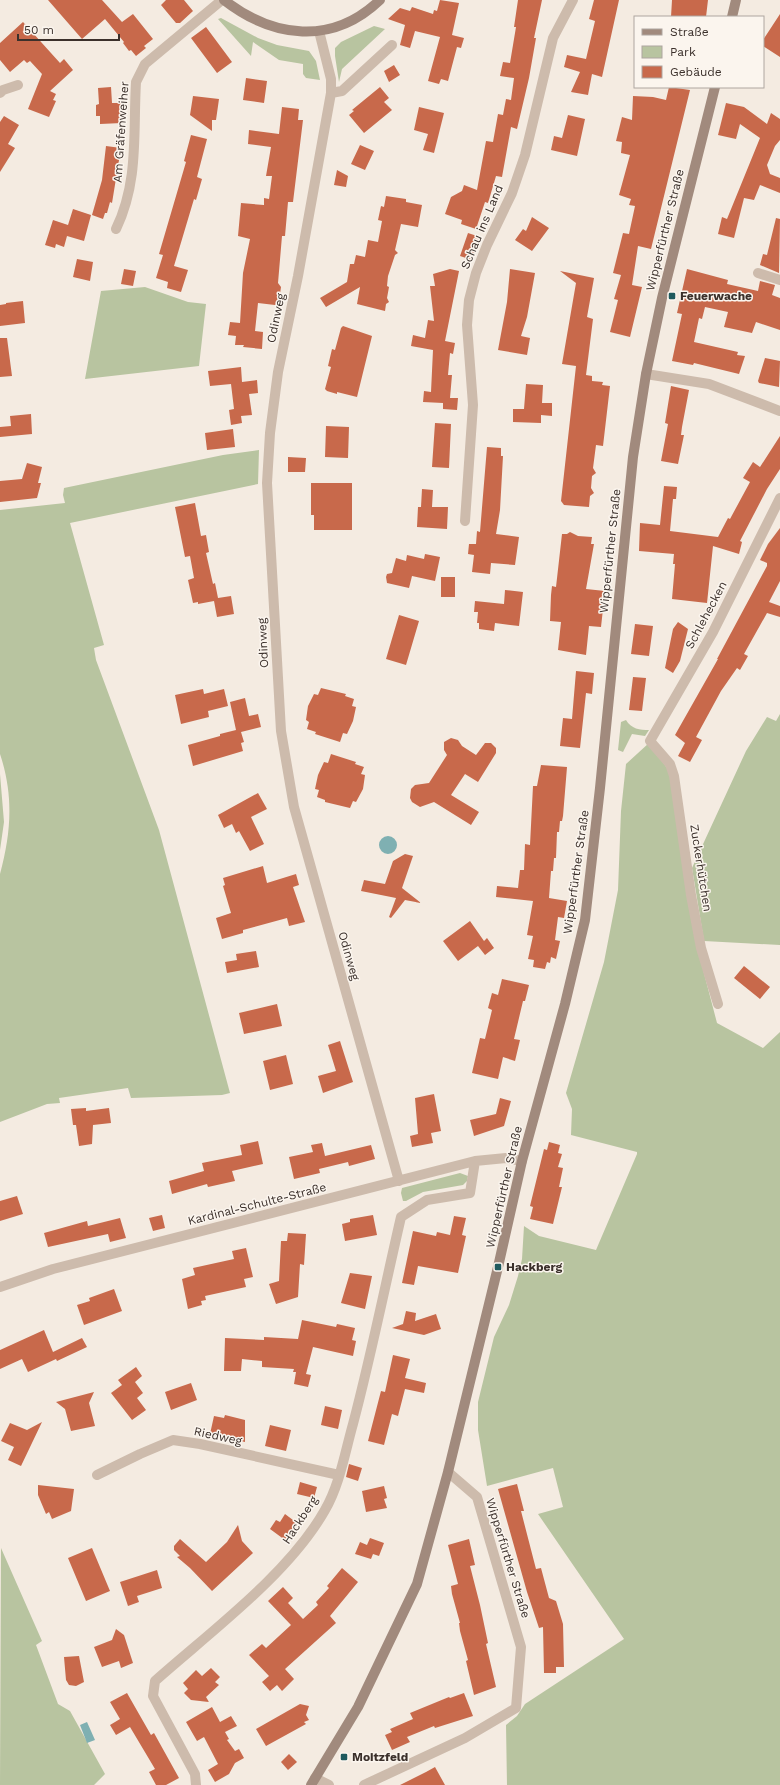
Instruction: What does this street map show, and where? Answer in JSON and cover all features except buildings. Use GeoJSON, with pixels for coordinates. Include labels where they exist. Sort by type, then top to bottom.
{"type":"FeatureCollection","features":[{"type":"Feature","properties":{"kind":"main road"},"geometry":{"type":"LineString","coordinates":[[223,0],[249,18],[275,28],[303,32],[319,31],[348,22],[361,16],[380,0]]}},
{"type":"Feature","properties":{"kind":"main road"},"geometry":{"type":"LineString","coordinates":[[732,16],[736,0]]}},
{"type":"Feature","properties":{"kind":"main road","name":"Wipperfürther Straße"},"geometry":{"type":"LineString","coordinates":[[448,1472],[522,1161],[565,1004],[585,920],[600,788],[632,465],[646,374],[662,298],[715,88]]}},
{"type":"Feature","properties":{"kind":"main road"},"geometry":{"type":"LineString","coordinates":[[313,1782],[332,1754],[358,1707],[417,1584],[448,1472]]}},
{"type":"Feature","properties":{"kind":"street","name":"Am Gräfenweiher"},"geometry":{"type":"LineString","coordinates":[[116,229],[125,210],[134,162],[136,82],[140,73],[145,64],[223,0]]}},
{"type":"Feature","properties":{"kind":"street","name":"Schau ins Land"},"geometry":{"type":"LineString","coordinates":[[465,521],[473,406],[467,325],[469,300],[476,273],[486,245],[512,193],[523,163],[554,38],[572,0]]}},
{"type":"Feature","properties":{"kind":"street","name":"Odinweg"},"geometry":{"type":"LineString","coordinates":[[319,31],[331,79],[331,93],[298,276],[278,372],[270,433],[267,483],[278,695],[285,762],[294,807],[400,1181]]}},
{"type":"Feature","properties":{"kind":"street"},"geometry":{"type":"LineString","coordinates":[[331,93],[342,91],[392,45]]}},
{"type":"Feature","properties":{"kind":"street"},"geometry":{"type":"LineString","coordinates":[[0,93],[3,90],[18,85]]}},
{"type":"Feature","properties":{"kind":"street"},"geometry":{"type":"LineString","coordinates":[[758,273],[780,280]]}},
{"type":"Feature","properties":{"kind":"street"},"geometry":{"type":"LineString","coordinates":[[646,374],[709,384],[780,411]]}},
{"type":"Feature","properties":{"kind":"street","name":"Schlehecken"},"geometry":{"type":"LineString","coordinates":[[650,741],[713,632],[780,498]]}},
{"type":"Feature","properties":{"kind":"street","name":"Zuckerhütchen"},"geometry":{"type":"LineString","coordinates":[[650,741],[670,764],[674,776],[700,940],[718,1004]]}},
{"type":"Feature","properties":{"kind":"street","name":"Kardinal-Schulte-Straße"},"geometry":{"type":"LineString","coordinates":[[0,1287],[53,1268],[475,1161],[506,1158],[522,1161]]}},
{"type":"Feature","properties":{"kind":"street","name":"Hackberg"},"geometry":{"type":"LineString","coordinates":[[196,1785],[196,1774],[152,1696],[155,1681],[252,1595],[298,1550],[325,1510],[339,1474],[359,1400],[401,1217],[427,1200],[470,1194],[475,1161]]}},
{"type":"Feature","properties":{"kind":"street","name":"Riedweg"},"geometry":{"type":"LineString","coordinates":[[97,1475],[173,1440],[200,1444],[339,1474]]}},
{"type":"Feature","properties":{"kind":"street","name":"Wipperfürther Straße"},"geometry":{"type":"LineString","coordinates":[[364,1785],[465,1738],[516,1708],[521,1647],[477,1497],[448,1472]]}},
{"type":"Feature","properties":{"kind":"street"},"geometry":{"type":"LineString","coordinates":[[313,1782],[329,1785]]}},
{"type":"Feature","properties":{"kind":"green space"},"geometry":{"type":"Polygon","coordinates":[[[221,18],[258,38],[277,45],[309,51],[316,61],[320,80],[306,78],[303,74],[303,64],[279,60],[253,42],[251,56],[218,19],[221,18]]]}},
{"type":"Feature","properties":{"kind":"green space"},"geometry":{"type":"Polygon","coordinates":[[[374,26],[385,29],[342,69],[339,82],[335,48],[341,42],[374,26]]]}},
{"type":"Feature","properties":{"kind":"green space"},"geometry":{"type":"Polygon","coordinates":[[[145,287],[188,302],[206,304],[199,366],[85,379],[101,291],[145,287]]]}},
{"type":"Feature","properties":{"kind":"green space"},"geometry":{"type":"Polygon","coordinates":[[[259,450],[258,484],[70,523],[104,645],[94,648],[96,660],[159,830],[230,1093],[222,1095],[131,1098],[128,1088],[59,1098],[60,1103],[47,1104],[0,1122],[0,874],[9,829],[9,800],[0,754],[0,510],[65,503],[63,495],[64,488],[223,455],[259,450]]]}},
{"type":"Feature","properties":{"kind":"green space"},"geometry":{"type":"Polygon","coordinates":[[[780,714],[780,945],[704,941],[692,868],[746,751],[767,717],[776,721],[780,714]]]}},
{"type":"Feature","properties":{"kind":"green space"},"geometry":{"type":"Polygon","coordinates":[[[626,720],[633,727],[649,730],[645,736],[632,734],[623,752],[618,750],[621,722],[626,720]]]}},
{"type":"Feature","properties":{"kind":"green space"},"geometry":{"type":"Polygon","coordinates":[[[649,743],[667,768],[673,787],[699,954],[717,1023],[763,1048],[780,1032],[780,1785],[507,1785],[506,1725],[517,1716],[525,1704],[624,1639],[538,1514],[563,1507],[553,1468],[487,1486],[478,1430],[478,1402],[494,1337],[509,1305],[518,1276],[522,1259],[524,1226],[539,1236],[596,1250],[637,1154],[637,1152],[571,1135],[572,1109],[566,1093],[604,962],[618,890],[621,811],[626,764],[649,743]]]}},
{"type":"Feature","properties":{"kind":"green space"},"geometry":{"type":"Polygon","coordinates":[[[0,774],[4,822],[0,850],[0,774]]]}},
{"type":"Feature","properties":{"kind":"green space"},"geometry":{"type":"Polygon","coordinates":[[[460,1173],[468,1176],[467,1181],[463,1185],[423,1192],[406,1201],[403,1201],[401,1193],[402,1188],[460,1173]]]}},
{"type":"Feature","properties":{"kind":"green space"},"geometry":{"type":"Polygon","coordinates":[[[1,1548],[42,1641],[36,1645],[58,1704],[70,1711],[105,1774],[94,1785],[0,1785],[1,1548]]]}},
{"type":"Feature","properties":{"kind":"water"},"geometry":{"type":"Polygon","coordinates":[[[388,836],[394,839],[397,845],[394,851],[388,854],[382,851],[379,845],[382,839],[388,836]]]}},
{"type":"Feature","properties":{"kind":"water"},"geometry":{"type":"Polygon","coordinates":[[[87,1722],[95,1740],[87,1743],[80,1725],[87,1722]]]}},
{"type":"Feature","properties":{"kind":"place","name":"Feuerwache"},"geometry":{"type":"Point","coordinates":[672,296]}},
{"type":"Feature","properties":{"kind":"place","name":"Hackberg"},"geometry":{"type":"Point","coordinates":[498,1267]}},
{"type":"Feature","properties":{"kind":"place","name":"Moitzfeld"},"geometry":{"type":"Point","coordinates":[344,1757]}}]}
